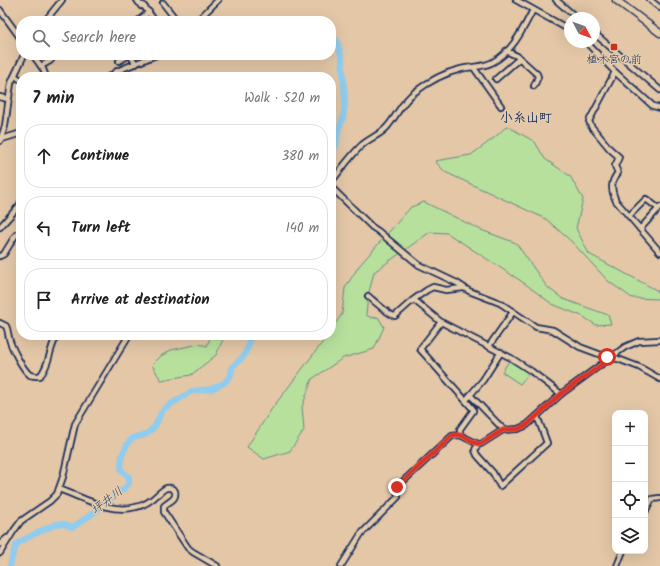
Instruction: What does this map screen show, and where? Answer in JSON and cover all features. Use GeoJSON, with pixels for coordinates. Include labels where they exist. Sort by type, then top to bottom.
{"type":"FeatureCollection","features":[{"type":"Feature","properties":{"kind":"highway"},"geometry":{"type":"LineString","coordinates":[[616,0],[660,33]]}},
{"type":"Feature","properties":{"kind":"street"},"geometry":{"type":"LineString","coordinates":[[49,16],[62,0]]}},
{"type":"Feature","properties":{"kind":"street"},"geometry":{"type":"LineString","coordinates":[[137,0],[152,16]]}},
{"type":"Feature","properties":{"kind":"street"},"geometry":{"type":"LineString","coordinates":[[202,16],[218,0]]}},
{"type":"Feature","properties":{"kind":"street"},"geometry":{"type":"LineString","coordinates":[[556,0],[569,12]]}},
{"type":"Feature","properties":{"kind":"street"},"geometry":{"type":"LineString","coordinates":[[650,0],[660,8]]}},
{"type":"Feature","properties":{"kind":"street"},"geometry":{"type":"LineString","coordinates":[[519,1],[564,27]]}},
{"type":"Feature","properties":{"kind":"street"},"geometry":{"type":"LineString","coordinates":[[163,3],[174,16]]}},
{"type":"Feature","properties":{"kind":"street"},"geometry":{"type":"LineString","coordinates":[[0,10],[16,32]]}},
{"type":"Feature","properties":{"kind":"street"},"geometry":{"type":"LineString","coordinates":[[336,176],[360,147],[369,139],[384,131],[405,100],[415,92],[447,73],[462,69],[481,67],[494,62],[520,35],[533,10]]}},
{"type":"Feature","properties":{"kind":"street"},"geometry":{"type":"LineString","coordinates":[[144,16],[149,12]]}},
{"type":"Feature","properties":{"kind":"street"},"geometry":{"type":"LineString","coordinates":[[600,38],[660,90]]}},
{"type":"Feature","properties":{"kind":"street"},"geometry":{"type":"LineString","coordinates":[[592,48],[615,72],[654,106],[660,108]]}},
{"type":"Feature","properties":{"kind":"street"},"geometry":{"type":"LineString","coordinates":[[506,51],[520,58],[537,74],[538,77],[534,86]]}},
{"type":"Feature","properties":{"kind":"street"},"geometry":{"type":"LineString","coordinates":[[496,79],[520,58]]}},
{"type":"Feature","properties":{"kind":"street"},"geometry":{"type":"LineString","coordinates":[[17,72],[22,60]]}},
{"type":"Feature","properties":{"kind":"street"},"geometry":{"type":"LineString","coordinates":[[37,60],[44,72]]}},
{"type":"Feature","properties":{"kind":"street"},"geometry":{"type":"LineString","coordinates":[[41,66],[51,60]]}},
{"type":"Feature","properties":{"kind":"street"},"geometry":{"type":"LineString","coordinates":[[133,60],[136,64]]}},
{"type":"Feature","properties":{"kind":"street"},"geometry":{"type":"LineString","coordinates":[[116,72],[145,60]]}},
{"type":"Feature","properties":{"kind":"street"},"geometry":{"type":"LineString","coordinates":[[474,68],[501,106]]}},
{"type":"Feature","properties":{"kind":"street"},"geometry":{"type":"LineString","coordinates":[[615,72],[589,122],[610,149],[619,157],[616,166],[618,171],[612,180],[612,190],[616,201],[660,252]]}},
{"type":"Feature","properties":{"kind":"street"},"geometry":{"type":"LineString","coordinates":[[15,76],[11,83],[1,140],[16,135]]}},
{"type":"Feature","properties":{"kind":"street"},"geometry":{"type":"LineString","coordinates":[[0,97],[8,99]]}},
{"type":"Feature","properties":{"kind":"street"},"geometry":{"type":"LineString","coordinates":[[336,192],[372,227],[418,265],[457,283],[468,291],[500,303],[536,327],[553,330],[580,347],[639,367],[660,379]]}},
{"type":"Feature","properties":{"kind":"street"},"geometry":{"type":"LineString","coordinates":[[629,216],[646,199],[659,207],[640,229]]}},
{"type":"Feature","properties":{"kind":"street"},"geometry":{"type":"LineString","coordinates":[[0,227],[16,209]]}},
{"type":"Feature","properties":{"kind":"street"},"geometry":{"type":"LineString","coordinates":[[0,256],[4,254],[16,236]]}},
{"type":"Feature","properties":{"kind":"street"},"geometry":{"type":"LineString","coordinates":[[368,296],[393,317],[400,313],[427,290],[433,288],[446,290],[464,288]]}},
{"type":"Feature","properties":{"kind":"street"},"geometry":{"type":"LineString","coordinates":[[414,300],[441,322],[501,352],[531,371],[561,394]]}},
{"type":"Feature","properties":{"kind":"street"},"geometry":{"type":"LineString","coordinates":[[489,346],[513,312]]}},
{"type":"Feature","properties":{"kind":"street"},"geometry":{"type":"LineString","coordinates":[[441,322],[420,350],[471,406],[473,412],[460,428],[460,435]]}},
{"type":"Feature","properties":{"kind":"street"},"geometry":{"type":"LineString","coordinates":[[0,323],[7,327],[9,338],[14,350],[30,375],[40,376],[46,369],[55,340]]}},
{"type":"Feature","properties":{"kind":"street"},"geometry":{"type":"LineString","coordinates":[[0,553],[21,521],[50,501],[60,489],[75,424],[126,340]]}},
{"type":"Feature","properties":{"kind":"street"},"geometry":{"type":"LineString","coordinates":[[537,416],[547,443],[500,486],[493,473],[477,455],[475,450],[478,444],[504,430],[522,428],[527,425],[561,394],[634,343],[639,341],[660,340]]}},
{"type":"Feature","properties":{"kind":"street"},"geometry":{"type":"LineString","coordinates":[[466,400],[471,396],[501,352]]}},
{"type":"Feature","properties":{"kind":"street"},"geometry":{"type":"LineString","coordinates":[[471,396],[504,430]]}},
{"type":"Feature","properties":{"kind":"street"},"geometry":{"type":"LineString","coordinates":[[342,566],[361,534],[398,497],[397,487],[452,436],[460,435],[478,444]]}},
{"type":"Feature","properties":{"kind":"street"},"geometry":{"type":"LineString","coordinates":[[60,489],[108,508],[120,509],[142,506],[165,488],[173,489],[176,496],[164,506],[164,512],[188,548],[217,566]]}},
{"type":"Feature","properties":{"kind":"street"},"geometry":{"type":"LineString","coordinates":[[648,506],[652,499],[660,498]]}},
{"type":"Feature","properties":{"kind":"street"},"geometry":{"type":"LineString","coordinates":[[0,544],[5,539],[9,538]]}},
{"type":"Feature","properties":{"kind":"street"},"geometry":{"type":"LineString","coordinates":[[617,566],[622,554]]}},
{"type":"Feature","properties":{"kind":"green space"},"geometry":{"type":"Polygon","coordinates":[[[507,126],[535,142],[545,159],[570,176],[583,199],[576,228],[589,254],[658,291],[659,299],[632,298],[608,281],[572,242],[546,219],[445,172],[435,161],[471,155],[507,126]]]}},
{"type":"Feature","properties":{"kind":"green space"},"geometry":{"type":"Polygon","coordinates":[[[424,202],[481,230],[516,243],[547,287],[563,299],[608,315],[611,324],[596,325],[582,316],[552,304],[524,283],[447,233],[430,232],[374,272],[368,296],[366,315],[372,318],[378,317],[384,327],[374,349],[343,358],[312,379],[302,407],[304,430],[290,451],[264,459],[247,447],[271,410],[324,340],[336,340],[336,323],[342,314],[345,288],[359,266],[411,207],[424,202]]]}},
{"type":"Feature","properties":{"kind":"green space"},"geometry":{"type":"Polygon","coordinates":[[[209,340],[223,340],[216,355],[191,375],[161,380],[152,365],[161,356],[171,350],[199,344],[207,346],[209,340]]]}},
{"type":"Feature","properties":{"kind":"green space"},"geometry":{"type":"Polygon","coordinates":[[[511,358],[531,371],[520,384],[502,372],[511,358]]]}},
{"type":"Feature","properties":{"kind":"waterway","name":"坪井川"},"geometry":{"type":"LineString","coordinates":[[336,145],[345,103],[342,58],[337,41]]}},
{"type":"Feature","properties":{"kind":"waterway","name":"坪井川"},"geometry":{"type":"LineString","coordinates":[[10,566],[18,543],[57,524],[73,527],[95,512],[125,488],[129,483],[129,477],[122,471],[122,455],[132,438],[145,435],[155,426],[165,408],[192,391],[211,389],[224,383],[231,375],[232,367],[244,356],[249,340]]}},
{"type":"Feature","properties":{"kind":"place","name":"植木宮の前"},"geometry":{"type":"Point","coordinates":[614,47]}},
{"type":"Feature","properties":{"kind":"district","name":"小糸山町"},"geometry":{"type":"Point","coordinates":[526,118]}},
{"type":"Feature","properties":{"kind":"route"},"geometry":{"type":"LineString","coordinates":[[397,487],[452,436],[458,434],[481,444],[503,430],[515,430],[527,425],[561,394],[611,358],[607,357]]}}]}
